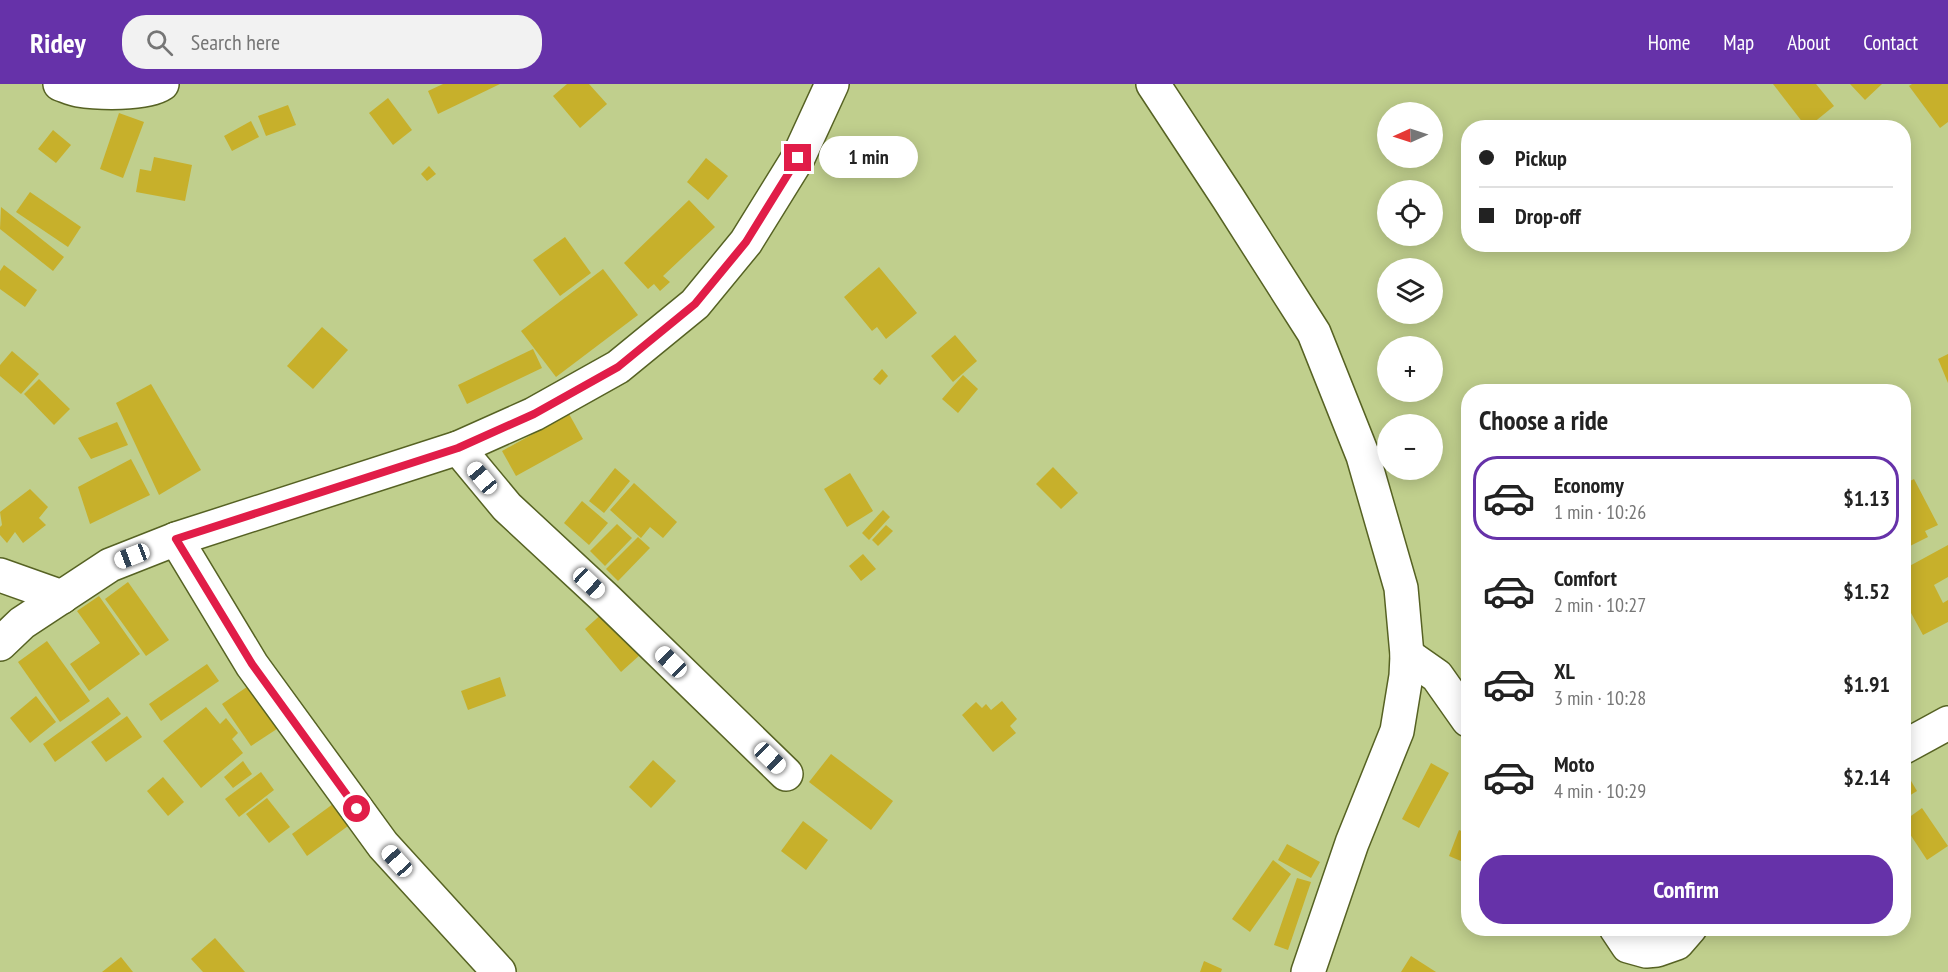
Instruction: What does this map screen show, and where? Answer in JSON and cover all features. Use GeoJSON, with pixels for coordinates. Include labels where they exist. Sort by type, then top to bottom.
{"type":"FeatureCollection","features":[{"type":"Feature","properties":{"kind":"street"},"geometry":{"type":"LineString","coordinates":[[60,84],[76,90],[102,91],[134,91],[162,84]]}},
{"type":"Feature","properties":{"kind":"street"},"geometry":{"type":"LineString","coordinates":[[1153,84],[1314,333],[1363,456],[1401,588],[1407,655],[1397,731],[1352,843],[1308,972]]}},
{"type":"Feature","properties":{"kind":"street"},"geometry":{"type":"LineString","coordinates":[[0,644],[22,623],[110,565],[176,539],[458,448],[534,414],[618,367],[695,304],[746,242],[798,158],[830,85]]}},
{"type":"Feature","properties":{"kind":"street"},"geometry":{"type":"LineString","coordinates":[[458,448],[507,507],[605,598],[786,774]]}},
{"type":"Feature","properties":{"kind":"street"},"geometry":{"type":"LineString","coordinates":[[176,539],[252,664],[383,845],[499,972]]}},
{"type":"Feature","properties":{"kind":"street"},"geometry":{"type":"LineString","coordinates":[[0,575],[62,597]]}},
{"type":"Feature","properties":{"kind":"street"},"geometry":{"type":"LineString","coordinates":[[1407,655],[1437,676],[1461,710]]}},
{"type":"Feature","properties":{"kind":"street"},"geometry":{"type":"LineString","coordinates":[[1911,743],[1948,723]]}},
{"type":"Feature","properties":{"kind":"street"},"geometry":{"type":"LineString","coordinates":[[1621,936],[1628,946],[1646,951],[1677,944],[1684,936]]}},
{"type":"Feature","properties":{"kind":"building"},"geometry":{"type":"Polygon","coordinates":[[[443,84],[500,84],[438,114],[428,91],[443,84]]]}},
{"type":"Feature","properties":{"kind":"building"},"geometry":{"type":"Polygon","coordinates":[[[567,84],[589,84],[607,104],[580,128],[553,96],[567,84]]]}},
{"type":"Feature","properties":{"kind":"building"},"geometry":{"type":"Polygon","coordinates":[[[1773,84],[1816,84],[1834,106],[1817,120],[1801,120],[1773,84]]]}},
{"type":"Feature","properties":{"kind":"building"},"geometry":{"type":"Polygon","coordinates":[[[1850,84],[1882,84],[1865,100],[1850,84]]]}},
{"type":"Feature","properties":{"kind":"building"},"geometry":{"type":"Polygon","coordinates":[[[1912,84],[1948,84],[1948,122],[1940,128],[1909,86],[1912,84]]]}},
{"type":"Feature","properties":{"kind":"building"},"geometry":{"type":"Polygon","coordinates":[[[388,98],[412,130],[393,145],[369,113],[388,98]]]}},
{"type":"Feature","properties":{"kind":"building"},"geometry":{"type":"Polygon","coordinates":[[[288,105],[296,125],[266,136],[258,116],[288,105]]]}},
{"type":"Feature","properties":{"kind":"building"},"geometry":{"type":"Polygon","coordinates":[[[119,113],[144,122],[123,178],[100,169],[119,113]]]}},
{"type":"Feature","properties":{"kind":"building"},"geometry":{"type":"Polygon","coordinates":[[[251,121],[259,137],[232,151],[224,136],[251,121]]]}},
{"type":"Feature","properties":{"kind":"building"},"geometry":{"type":"Polygon","coordinates":[[[53,130],[71,145],[56,163],[38,149],[53,130]]]}},
{"type":"Feature","properties":{"kind":"building"},"geometry":{"type":"Polygon","coordinates":[[[154,157],[192,165],[185,201],[136,192],[140,169],[151,171],[154,157]]]}},
{"type":"Feature","properties":{"kind":"building"},"geometry":{"type":"Polygon","coordinates":[[[706,158],[728,176],[708,200],[687,182],[706,158]]]}},
{"type":"Feature","properties":{"kind":"building"},"geometry":{"type":"Polygon","coordinates":[[[429,166],[436,174],[427,181],[421,174],[429,166]]]}},
{"type":"Feature","properties":{"kind":"building"},"geometry":{"type":"Polygon","coordinates":[[[30,192],[81,227],[68,247],[16,212],[30,192]]]}},
{"type":"Feature","properties":{"kind":"building"},"geometry":{"type":"Polygon","coordinates":[[[689,200],[715,227],[663,276],[670,282],[660,291],[654,284],[648,289],[624,263],[689,200]]]}},
{"type":"Feature","properties":{"kind":"building"},"geometry":{"type":"Polygon","coordinates":[[[1,207],[64,257],[53,271],[0,229],[1,207]]]}},
{"type":"Feature","properties":{"kind":"building"},"geometry":{"type":"Polygon","coordinates":[[[565,237],[591,273],[560,296],[533,260],[565,237]]]}},
{"type":"Feature","properties":{"kind":"building"},"geometry":{"type":"Polygon","coordinates":[[[4,265],[37,290],[25,307],[0,289],[0,271],[4,265]]]}},
{"type":"Feature","properties":{"kind":"building"},"geometry":{"type":"Polygon","coordinates":[[[879,267],[917,313],[886,339],[877,327],[872,331],[844,297],[879,267]]]}},
{"type":"Feature","properties":{"kind":"building"},"geometry":{"type":"Polygon","coordinates":[[[603,269],[638,315],[556,377],[521,331],[603,269]]]}},
{"type":"Feature","properties":{"kind":"building"},"geometry":{"type":"Polygon","coordinates":[[[322,327],[348,350],[313,389],[287,366],[322,327]]]}},
{"type":"Feature","properties":{"kind":"building"},"geometry":{"type":"Polygon","coordinates":[[[955,335],[977,361],[953,382],[931,356],[955,335]]]}},
{"type":"Feature","properties":{"kind":"building"},"geometry":{"type":"Polygon","coordinates":[[[533,349],[542,368],[467,404],[458,385],[533,349]]]}},
{"type":"Feature","properties":{"kind":"building"},"geometry":{"type":"Polygon","coordinates":[[[12,351],[39,374],[21,394],[0,376],[0,365],[12,351]]]}},
{"type":"Feature","properties":{"kind":"building"},"geometry":{"type":"Polygon","coordinates":[[[1948,354],[1948,383],[1938,359],[1948,354]]]}},
{"type":"Feature","properties":{"kind":"building"},"geometry":{"type":"Polygon","coordinates":[[[882,369],[888,376],[880,385],[873,379],[882,369]]]}},
{"type":"Feature","properties":{"kind":"building"},"geometry":{"type":"Polygon","coordinates":[[[963,375],[978,389],[958,413],[942,399],[963,375]]]}},
{"type":"Feature","properties":{"kind":"building"},"geometry":{"type":"Polygon","coordinates":[[[39,379],[70,409],[54,425],[24,394],[39,379]]]}},
{"type":"Feature","properties":{"kind":"building"},"geometry":{"type":"Polygon","coordinates":[[[151,384],[201,470],[159,495],[116,403],[151,384]]]}},
{"type":"Feature","properties":{"kind":"building"},"geometry":{"type":"Polygon","coordinates":[[[569,414],[583,439],[516,476],[502,451],[569,414]]]}},
{"type":"Feature","properties":{"kind":"building"},"geometry":{"type":"Polygon","coordinates":[[[117,422],[128,445],[91,459],[78,438],[117,422]]]}},
{"type":"Feature","properties":{"kind":"building"},"geometry":{"type":"Polygon","coordinates":[[[131,459],[150,495],[90,524],[78,487],[131,459]]]}},
{"type":"Feature","properties":{"kind":"building"},"geometry":{"type":"Polygon","coordinates":[[[1053,467],[1078,493],[1061,509],[1036,484],[1053,467]]]}},
{"type":"Feature","properties":{"kind":"building"},"geometry":{"type":"Polygon","coordinates":[[[615,468],[630,481],[604,513],[589,501],[615,468]]]}},
{"type":"Feature","properties":{"kind":"building"},"geometry":{"type":"Polygon","coordinates":[[[850,473],[873,511],[847,527],[824,489],[850,473]]]}},
{"type":"Feature","properties":{"kind":"building"},"geometry":{"type":"Polygon","coordinates":[[[1914,479],[1938,525],[1925,531],[1928,537],[1911,546],[1911,480],[1914,479]]]}},
{"type":"Feature","properties":{"kind":"building"},"geometry":{"type":"Polygon","coordinates":[[[634,483],[677,522],[663,538],[650,527],[641,538],[610,510],[634,483]]]}},
{"type":"Feature","properties":{"kind":"building"},"geometry":{"type":"Polygon","coordinates":[[[30,489],[48,507],[39,518],[46,525],[23,543],[15,532],[7,543],[0,535],[2,525],[0,512],[30,489]]]}},
{"type":"Feature","properties":{"kind":"building"},"geometry":{"type":"Polygon","coordinates":[[[582,501],[608,523],[589,545],[564,523],[582,501]]]}},
{"type":"Feature","properties":{"kind":"building"},"geometry":{"type":"Polygon","coordinates":[[[883,510],[890,517],[869,540],[862,533],[883,510]]]}},
{"type":"Feature","properties":{"kind":"building"},"geometry":{"type":"Polygon","coordinates":[[[617,524],[632,538],[605,566],[590,551],[617,524]]]}},
{"type":"Feature","properties":{"kind":"building"},"geometry":{"type":"Polygon","coordinates":[[[886,525],[893,531],[878,546],[872,540],[886,525]]]}},
{"type":"Feature","properties":{"kind":"building"},"geometry":{"type":"Polygon","coordinates":[[[638,537],[650,548],[618,581],[606,569],[638,537]]]}},
{"type":"Feature","properties":{"kind":"building"},"geometry":{"type":"Polygon","coordinates":[[[1948,545],[1948,577],[1934,585],[1943,603],[1948,600],[1948,622],[1923,635],[1911,613],[1911,565],[1948,545]]]}},
{"type":"Feature","properties":{"kind":"building"},"geometry":{"type":"Polygon","coordinates":[[[863,554],[876,569],[861,581],[849,566],[863,554]]]}},
{"type":"Feature","properties":{"kind":"building"},"geometry":{"type":"Polygon","coordinates":[[[128,582],[169,640],[146,656],[105,599],[128,582]]]}},
{"type":"Feature","properties":{"kind":"building"},"geometry":{"type":"Polygon","coordinates":[[[99,596],[140,654],[89,691],[70,664],[100,643],[77,611],[99,596]]]}},
{"type":"Feature","properties":{"kind":"building"},"geometry":{"type":"Polygon","coordinates":[[[605,611],[641,654],[621,672],[585,629],[605,611]]]}},
{"type":"Feature","properties":{"kind":"building"},"geometry":{"type":"Polygon","coordinates":[[[47,641],[90,701],[60,722],[18,662],[47,641]]]}},
{"type":"Feature","properties":{"kind":"building"},"geometry":{"type":"Polygon","coordinates":[[[207,664],[219,681],[161,721],[149,704],[207,664]]]}},
{"type":"Feature","properties":{"kind":"building"},"geometry":{"type":"Polygon","coordinates":[[[500,677],[506,696],[468,710],[461,691],[500,677]]]}},
{"type":"Feature","properties":{"kind":"building"},"geometry":{"type":"Polygon","coordinates":[[[257,680],[286,723],[251,746],[222,704],[257,680]]]}},
{"type":"Feature","properties":{"kind":"building"},"geometry":{"type":"Polygon","coordinates":[[[36,696],[56,722],[30,743],[10,718],[36,696]]]}},
{"type":"Feature","properties":{"kind":"building"},"geometry":{"type":"Polygon","coordinates":[[[108,697],[121,714],[55,762],[43,744],[108,697]]]}},
{"type":"Feature","properties":{"kind":"building"},"geometry":{"type":"Polygon","coordinates":[[[1002,701],[1017,719],[1010,726],[1016,733],[993,752],[962,715],[976,702],[982,708],[986,704],[991,710],[1002,701]]]}},
{"type":"Feature","properties":{"kind":"building"},"geometry":{"type":"Polygon","coordinates":[[[206,707],[220,724],[226,718],[238,733],[232,739],[243,753],[201,788],[163,741],[206,707]]]}},
{"type":"Feature","properties":{"kind":"building"},"geometry":{"type":"Polygon","coordinates":[[[127,716],[142,737],[106,762],[91,742],[127,716]]]}},
{"type":"Feature","properties":{"kind":"building"},"geometry":{"type":"Polygon","coordinates":[[[831,754],[893,801],[871,830],[809,782],[831,754]]]}},
{"type":"Feature","properties":{"kind":"building"},"geometry":{"type":"Polygon","coordinates":[[[653,760],[676,781],[651,808],[629,787],[653,760]]]}},
{"type":"Feature","properties":{"kind":"building"},"geometry":{"type":"Polygon","coordinates":[[[243,761],[252,774],[233,788],[224,777],[243,761]]]}},
{"type":"Feature","properties":{"kind":"building"},"geometry":{"type":"Polygon","coordinates":[[[1431,763],[1449,773],[1419,828],[1402,819],[1431,763]]]}},
{"type":"Feature","properties":{"kind":"building"},"geometry":{"type":"Polygon","coordinates":[[[261,772],[274,790],[239,817],[225,799],[261,772]]]}},
{"type":"Feature","properties":{"kind":"building"},"geometry":{"type":"Polygon","coordinates":[[[163,777],[184,802],[168,816],[147,791],[163,777]]]}},
{"type":"Feature","properties":{"kind":"building"},"geometry":{"type":"Polygon","coordinates":[[[1911,781],[1917,791],[1911,795],[1911,781]]]}},
{"type":"Feature","properties":{"kind":"building"},"geometry":{"type":"Polygon","coordinates":[[[267,798],[290,827],[269,843],[246,814],[267,798]]]}},
{"type":"Feature","properties":{"kind":"building"},"geometry":{"type":"Polygon","coordinates":[[[333,804],[348,826],[307,856],[292,834],[333,804]]]}},
{"type":"Feature","properties":{"kind":"building"},"geometry":{"type":"Polygon","coordinates":[[[1922,808],[1948,846],[1927,860],[1911,836],[1911,816],[1922,808]]]}},
{"type":"Feature","properties":{"kind":"building"},"geometry":{"type":"Polygon","coordinates":[[[803,821],[828,840],[806,870],[781,851],[803,821]]]}},
{"type":"Feature","properties":{"kind":"building"},"geometry":{"type":"Polygon","coordinates":[[[1459,830],[1461,831],[1461,861],[1449,856],[1459,830]]]}},
{"type":"Feature","properties":{"kind":"building"},"geometry":{"type":"Polygon","coordinates":[[[1287,844],[1320,862],[1311,878],[1278,860],[1287,844]]]}},
{"type":"Feature","properties":{"kind":"building"},"geometry":{"type":"Polygon","coordinates":[[[1273,860],[1291,874],[1250,932],[1232,919],[1273,860]]]}},
{"type":"Feature","properties":{"kind":"building"},"geometry":{"type":"Polygon","coordinates":[[[1297,878],[1311,882],[1288,950],[1274,945],[1297,878]]]}},
{"type":"Feature","properties":{"kind":"building"},"geometry":{"type":"Polygon","coordinates":[[[215,938],[245,972],[203,972],[191,959],[215,938]]]}},
{"type":"Feature","properties":{"kind":"building"},"geometry":{"type":"Polygon","coordinates":[[[1411,956],[1436,972],[1401,972],[1411,956]]]}},
{"type":"Feature","properties":{"kind":"building"},"geometry":{"type":"Polygon","coordinates":[[[121,957],[133,972],[102,972],[121,957]]]}},
{"type":"Feature","properties":{"kind":"building"},"geometry":{"type":"Polygon","coordinates":[[[1204,961],[1222,969],[1221,972],[1200,972],[1204,961]]]}},
{"type":"Feature","properties":{"kind":"route"},"geometry":{"type":"LineString","coordinates":[[357,809],[252,664],[176,539],[458,448],[534,414],[618,367],[695,304],[746,242],[798,158]]}}]}
